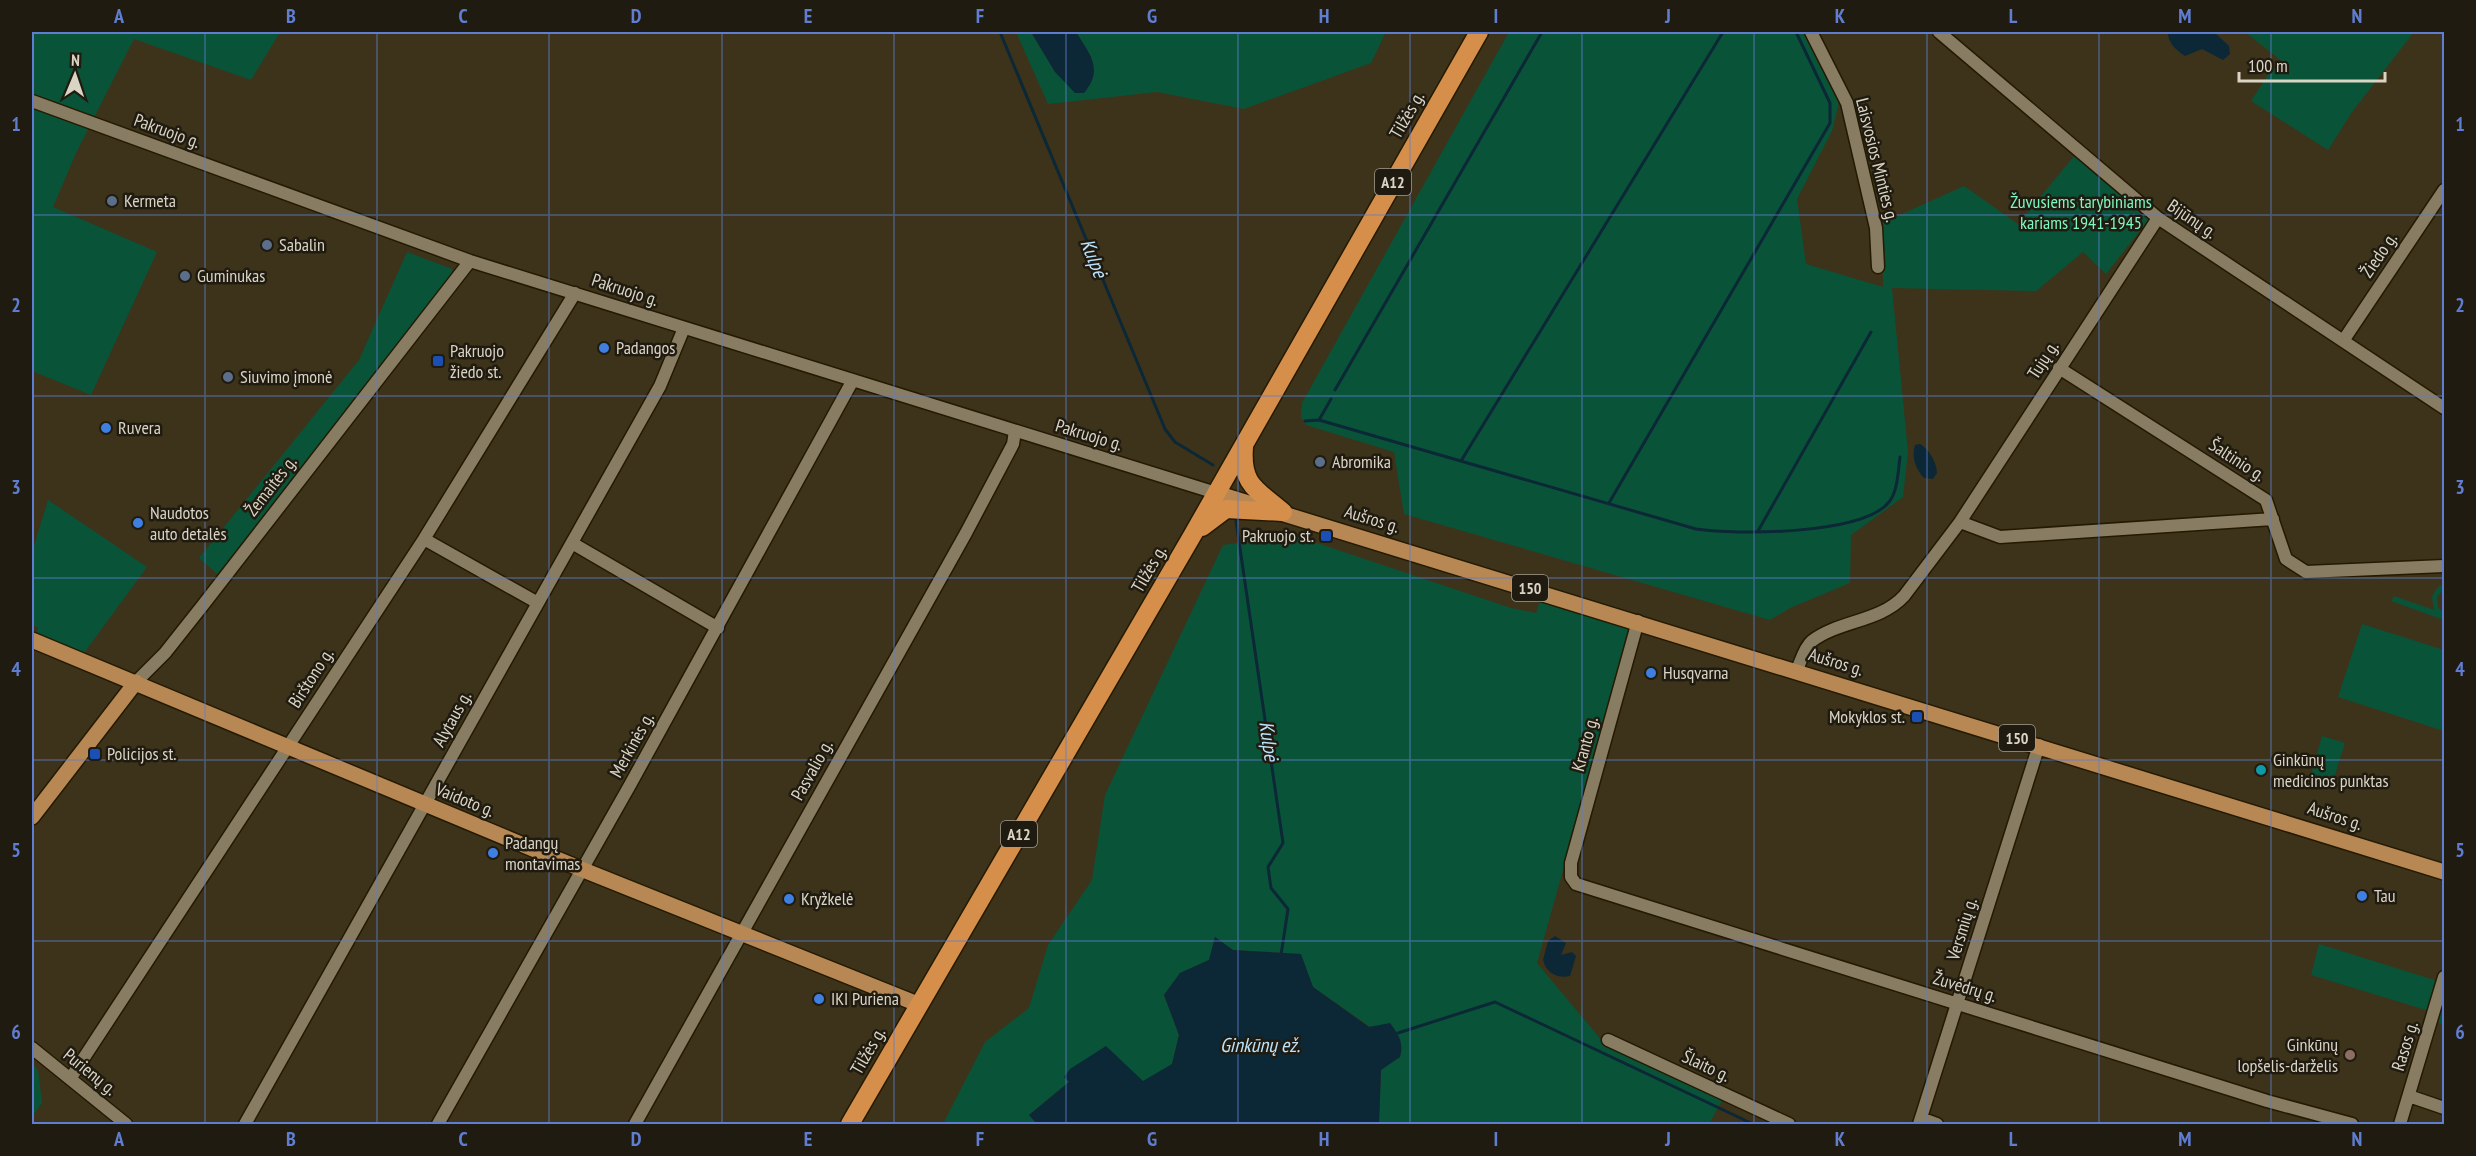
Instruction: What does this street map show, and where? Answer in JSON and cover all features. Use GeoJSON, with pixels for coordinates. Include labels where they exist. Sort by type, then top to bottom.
{"type":"FeatureCollection","features":[{"type":"Feature","properties":{"kind":"highway","name":"Tilžės g."},"geometry":{"type":"LineString","coordinates":[[850,1125],[1192,536],[1479,32]]}},
{"type":"Feature","properties":{"kind":"highway"},"geometry":{"type":"LineString","coordinates":[[1245,442],[1243,468],[1249,483],[1283,512]]}},
{"type":"Feature","properties":{"kind":"highway"},"geometry":{"type":"LineString","coordinates":[[1192,536],[1226,509],[1283,512]]}},
{"type":"Feature","properties":{"kind":"main road","name":"Aušros g."},"geometry":{"type":"LineString","coordinates":[[1216,493],[1797,670],[2445,872]]}},
{"type":"Feature","properties":{"kind":"main road","name":"Vaidoto g."},"geometry":{"type":"LineString","coordinates":[[32,640],[581,869],[920,1005]]}},
{"type":"Feature","properties":{"kind":"main road","name":"Žemaitės g."},"geometry":{"type":"LineString","coordinates":[[32,817],[136,682]]}},
{"type":"Feature","properties":{"kind":"street","name":"Laisvosios Minties g."},"geometry":{"type":"LineString","coordinates":[[1811,32],[1847,103],[1876,228],[1878,267]]}},
{"type":"Feature","properties":{"kind":"street","name":"Bijūnų g."},"geometry":{"type":"LineString","coordinates":[[1941,32],[2158,218],[2445,408]]}},
{"type":"Feature","properties":{"kind":"street","name":"Pakruojo g."},"geometry":{"type":"LineString","coordinates":[[32,101],[470,261],[1216,493]]}},
{"type":"Feature","properties":{"kind":"street","name":"Žiedo g."},"geometry":{"type":"LineString","coordinates":[[2343,341],[2445,190]]}},
{"type":"Feature","properties":{"kind":"street","name":"Tujų g."},"geometry":{"type":"LineString","coordinates":[[1797,670],[1812,641],[1850,622],[1872,616],[1895,605],[1960,522],[2158,218]]}},
{"type":"Feature","properties":{"kind":"street","name":"Žemaitės g."},"geometry":{"type":"LineString","coordinates":[[136,682],[197,613],[470,261]]}},
{"type":"Feature","properties":{"kind":"street","name":"Birštono g."},"geometry":{"type":"LineString","coordinates":[[70,1079],[424,538],[575,293]]}},
{"type":"Feature","properties":{"kind":"street","name":"Alytaus g."},"geometry":{"type":"LineString","coordinates":[[245,1125],[660,386],[684,328]]}},
{"type":"Feature","properties":{"kind":"street","name":"Šaltinio g."},"geometry":{"type":"LineString","coordinates":[[2059,368],[2266,500],[2286,559],[2306,572],[2445,567]]}},
{"type":"Feature","properties":{"kind":"street","name":"Merkinės g."},"geometry":{"type":"LineString","coordinates":[[438,1125],[718,628],[853,380]]}},
{"type":"Feature","properties":{"kind":"street","name":"Pasvalio g."},"geometry":{"type":"LineString","coordinates":[[634,1125],[966,533],[1013,444],[1015,431]]}},
{"type":"Feature","properties":{"kind":"street"},"geometry":{"type":"LineString","coordinates":[[1960,522],[2000,537],[2273,519]]}},
{"type":"Feature","properties":{"kind":"street"},"geometry":{"type":"LineString","coordinates":[[424,538],[538,603]]}},
{"type":"Feature","properties":{"kind":"street"},"geometry":{"type":"LineString","coordinates":[[572,543],[718,628]]}},
{"type":"Feature","properties":{"kind":"street","name":"Kranto g."},"geometry":{"type":"LineString","coordinates":[[1571,878],[1571,863],[1638,621]]}},
{"type":"Feature","properties":{"kind":"street","name":"Versmių g."},"geometry":{"type":"LineString","coordinates":[[1920,1121],[2039,745]]}},
{"type":"Feature","properties":{"kind":"street","name":"Žuvėdrų g."},"geometry":{"type":"LineString","coordinates":[[1571,878],[1582,887],[2352,1125]]}},
{"type":"Feature","properties":{"kind":"street","name":"Rasos g."},"geometry":{"type":"LineString","coordinates":[[2400,1125],[2445,976]]}},
{"type":"Feature","properties":{"kind":"street","name":"Šlaito g."},"geometry":{"type":"LineString","coordinates":[[1608,1040],[1789,1125]]}},
{"type":"Feature","properties":{"kind":"street","name":"Purienų g."},"geometry":{"type":"LineString","coordinates":[[32,1048],[126,1125]]}},
{"type":"Feature","properties":{"kind":"street"},"geometry":{"type":"LineString","coordinates":[[2409,1096],[2445,1108]]}},
{"type":"Feature","properties":{"kind":"street"},"geometry":{"type":"LineString","coordinates":[[1920,1121],[1937,1125]]}},
{"type":"Feature","properties":{"kind":"green space"},"geometry":{"type":"Polygon","coordinates":[[[32,32],[280,32],[251,80],[134,39],[76,153],[53,207],[157,252],[91,395],[32,371],[32,32]]]}},
{"type":"Feature","properties":{"kind":"green space"},"geometry":{"type":"Polygon","coordinates":[[[1016,32],[1031,32],[1055,72],[1091,57],[1076,32],[1386,32],[1371,63],[1244,109],[1157,92],[1048,104],[1016,32]]]}},
{"type":"Feature","properties":{"kind":"green space","name":"Žuvusiems tarybiniams kariams 1941-1945"},"geometry":{"type":"Polygon","coordinates":[[[1509,32],[1803,32],[1815,51],[1839,102],[1832,131],[1797,199],[1806,264],[1883,287],[1882,223],[1964,186],[2018,224],[2075,155],[2149,219],[2106,274],[2083,252],[2036,291],[1892,288],[1908,452],[1903,497],[1851,535],[1850,583],[1790,608],[1770,620],[1404,514],[1394,452],[1306,425],[1301,417],[1302,403],[1509,32]]]}},
{"type":"Feature","properties":{"kind":"green space"},"geometry":{"type":"Polygon","coordinates":[[[2245,32],[2414,32],[2352,112],[2328,150],[2251,101],[2269,73],[2283,62],[2245,32]]]}},
{"type":"Feature","properties":{"kind":"green space"},"geometry":{"type":"Polygon","coordinates":[[[407,252],[452,269],[453,275],[223,579],[199,558],[359,360],[407,252]]]}},
{"type":"Feature","properties":{"kind":"green space"},"geometry":{"type":"Polygon","coordinates":[[[48,500],[147,567],[84,653],[37,634],[38,628],[32,624],[32,552],[48,500]]]}},
{"type":"Feature","properties":{"kind":"green space"},"geometry":{"type":"Polygon","coordinates":[[[1293,535],[1511,608],[1536,613],[1541,597],[1632,624],[1537,963],[1603,1042],[1723,1099],[1709,1124],[1379,1124],[1381,1069],[1400,1057],[1378,1026],[1370,1027],[1313,987],[1300,954],[1233,950],[1215,937],[1209,960],[1180,973],[1164,995],[1179,1035],[1172,1064],[1143,1082],[1069,1082],[1029,1115],[1037,1124],[943,1124],[985,1042],[1029,1008],[1048,945],[1092,880],[1105,795],[1223,545],[1247,542],[1280,543],[1293,535]]]}},
{"type":"Feature","properties":{"kind":"green space"},"geometry":{"type":"Polygon","coordinates":[[[2444,584],[2444,589],[2437,597],[2438,607],[2444,614],[2444,620],[2391,601],[2394,596],[2434,610],[2432,596],[2438,587],[2444,584]]]}},
{"type":"Feature","properties":{"kind":"green space"},"geometry":{"type":"Polygon","coordinates":[[[2362,624],[2444,650],[2444,731],[2338,697],[2362,624]]]}},
{"type":"Feature","properties":{"kind":"green space"},"geometry":{"type":"Polygon","coordinates":[[[2322,736],[2345,743],[2333,781],[2311,775],[2322,736]]]}},
{"type":"Feature","properties":{"kind":"green space"},"geometry":{"type":"Polygon","coordinates":[[[2319,944],[2444,983],[2444,1027],[2426,1010],[2311,975],[2319,944]]]}},
{"type":"Feature","properties":{"kind":"green space"},"geometry":{"type":"Polygon","coordinates":[[[32,1063],[38,1071],[42,1103],[32,1117],[32,1063]]]}},
{"type":"Feature","properties":{"kind":"water"},"geometry":{"type":"Polygon","coordinates":[[[1031,32],[1076,32],[1090,55],[1094,69],[1093,77],[1084,93],[1075,93],[1055,72],[1031,32]]]}},
{"type":"Feature","properties":{"kind":"water"},"geometry":{"type":"Polygon","coordinates":[[[2168,32],[2214,32],[2229,46],[2230,54],[2223,60],[2202,49],[2185,56],[2173,46],[2168,32]]]}},
{"type":"Feature","properties":{"kind":"water"},"geometry":{"type":"Polygon","coordinates":[[[1920,444],[1936,465],[1937,473],[1933,479],[1924,478],[1915,463],[1915,445],[1920,444]]]}},
{"type":"Feature","properties":{"kind":"water"},"geometry":{"type":"Polygon","coordinates":[[[1555,936],[1566,943],[1561,955],[1572,952],[1576,956],[1570,976],[1561,977],[1553,974],[1543,960],[1548,941],[1555,936]]]}},
{"type":"Feature","properties":{"kind":"water","name":"Ginkūnų ež."},"geometry":{"type":"Polygon","coordinates":[[[1215,937],[1233,950],[1301,954],[1313,987],[1369,1027],[1390,1023],[1400,1039],[1401,1052],[1400,1057],[1381,1070],[1379,1124],[1037,1124],[1029,1115],[1069,1082],[1064,1077],[1070,1069],[1106,1046],[1143,1081],[1172,1064],[1179,1035],[1164,995],[1180,973],[1209,960],[1215,937]]]}},
{"type":"Feature","properties":{"kind":"waterway","name":"Kulpė"},"geometry":{"type":"LineString","coordinates":[[1000,32],[1165,429],[1175,442],[1213,465]]}},
{"type":"Feature","properties":{"kind":"waterway"},"geometry":{"type":"LineString","coordinates":[[1335,390],[1542,32]]}},
{"type":"Feature","properties":{"kind":"waterway"},"geometry":{"type":"LineString","coordinates":[[1461,461],[1723,32]]}},
{"type":"Feature","properties":{"kind":"waterway"},"geometry":{"type":"LineString","coordinates":[[1609,503],[1830,123],[1830,103],[1796,32]]}},
{"type":"Feature","properties":{"kind":"waterway"},"geometry":{"type":"LineString","coordinates":[[1758,531],[1871,332]]}},
{"type":"Feature","properties":{"kind":"waterway"},"geometry":{"type":"LineString","coordinates":[[1305,421],[1319,420],[1331,399]]}},
{"type":"Feature","properties":{"kind":"waterway"},"geometry":{"type":"LineString","coordinates":[[1319,420],[1696,529],[1714,531],[1767,532],[1827,527],[1875,513],[1892,497],[1900,457]]}},
{"type":"Feature","properties":{"kind":"waterway","name":"Kulpė"},"geometry":{"type":"LineString","coordinates":[[1236,521],[1283,843],[1268,867],[1271,888],[1288,909],[1281,955]]}},
{"type":"Feature","properties":{"kind":"waterway"},"geometry":{"type":"LineString","coordinates":[[1398,1033],[1495,1002],[1753,1124]]}},
{"type":"Feature","properties":{"kind":"place","name":"Kermeta"},"geometry":{"type":"Point","coordinates":[112,201]}},
{"type":"Feature","properties":{"kind":"place","name":"Sabalin"},"geometry":{"type":"Point","coordinates":[267,245]}},
{"type":"Feature","properties":{"kind":"place","name":"Guminukas"},"geometry":{"type":"Point","coordinates":[185,276]}},
{"type":"Feature","properties":{"kind":"place","name":"Padangos"},"geometry":{"type":"Point","coordinates":[604,348]}},
{"type":"Feature","properties":{"kind":"place","name":"Pakruojo žiedo st."},"geometry":{"type":"Point","coordinates":[438,361]}},
{"type":"Feature","properties":{"kind":"place","name":"Siuvimo įmonė"},"geometry":{"type":"Point","coordinates":[228,377]}},
{"type":"Feature","properties":{"kind":"place","name":"Ruvera"},"geometry":{"type":"Point","coordinates":[106,428]}},
{"type":"Feature","properties":{"kind":"place","name":"Abromika"},"geometry":{"type":"Point","coordinates":[1320,462]}},
{"type":"Feature","properties":{"kind":"place","name":"Naudotos auto detalės"},"geometry":{"type":"Point","coordinates":[138,523]}},
{"type":"Feature","properties":{"kind":"place","name":"Pakruojo st."},"geometry":{"type":"Point","coordinates":[1326,536]}},
{"type":"Feature","properties":{"kind":"place","name":"Husqvarna"},"geometry":{"type":"Point","coordinates":[1651,673]}},
{"type":"Feature","properties":{"kind":"place","name":"Mokyklos st."},"geometry":{"type":"Point","coordinates":[1917,717]}},
{"type":"Feature","properties":{"kind":"place","name":"Policijos st."},"geometry":{"type":"Point","coordinates":[95,754]}},
{"type":"Feature","properties":{"kind":"place","name":"Ginkūnų medicinos punktas"},"geometry":{"type":"Point","coordinates":[2261,770]}},
{"type":"Feature","properties":{"kind":"place","name":"Padangų montavimas"},"geometry":{"type":"Point","coordinates":[493,853]}},
{"type":"Feature","properties":{"kind":"place","name":"Tau"},"geometry":{"type":"Point","coordinates":[2362,896]}},
{"type":"Feature","properties":{"kind":"place","name":"Kryžkelė"},"geometry":{"type":"Point","coordinates":[789,899]}},
{"type":"Feature","properties":{"kind":"place","name":"IKI Puriena"},"geometry":{"type":"Point","coordinates":[819,999]}},
{"type":"Feature","properties":{"kind":"place","name":"Ginkūnų lopšelis-darželis"},"geometry":{"type":"Point","coordinates":[2350,1055]}}]}
